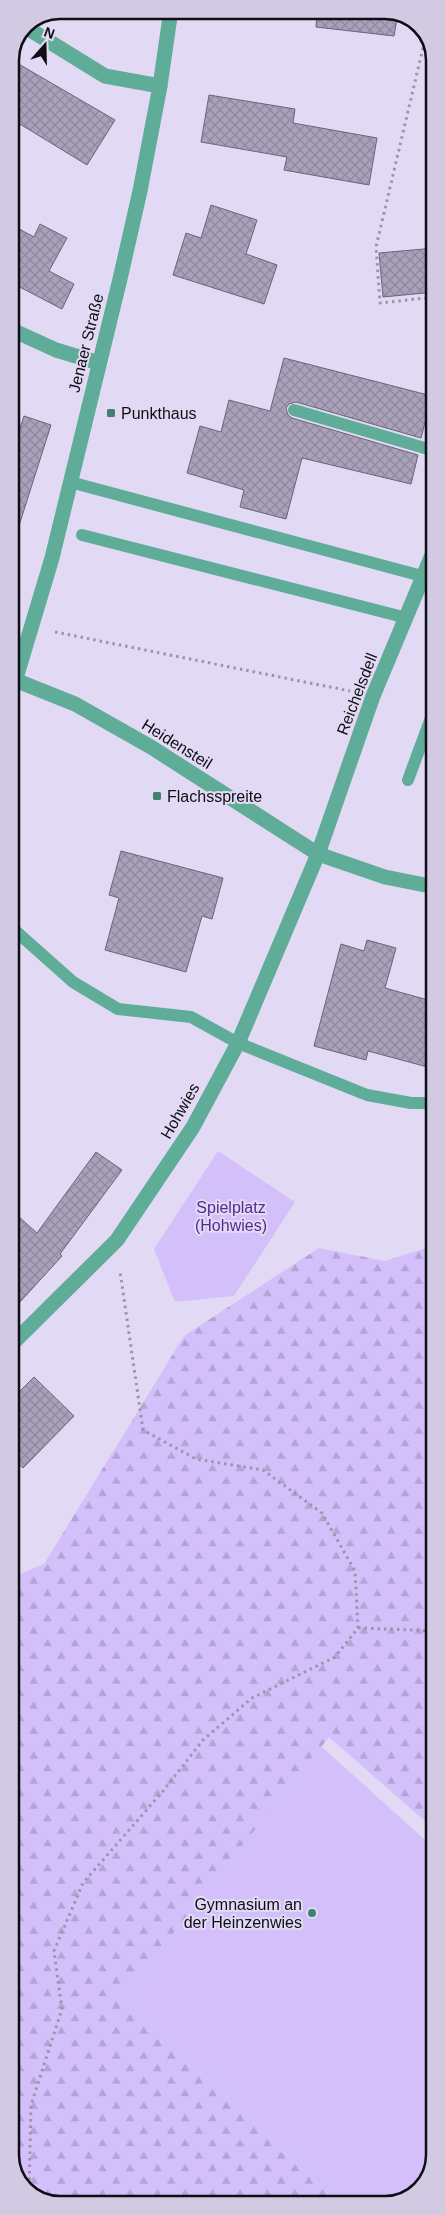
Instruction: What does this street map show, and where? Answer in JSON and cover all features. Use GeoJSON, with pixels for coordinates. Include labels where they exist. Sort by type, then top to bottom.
{"type":"FeatureCollection","features":[{"type":"Feature","properties":{"kind":"street","name":"Jenaer Straße"},"geometry":{"type":"LineString","coordinates":[[19,660],[32,626],[52,558],[140,191],[160,86],[170,19]]}},
{"type":"Feature","properties":{"kind":"street"},"geometry":{"type":"LineString","coordinates":[[31,31],[105,76],[160,86]]}},
{"type":"Feature","properties":{"kind":"street"},"geometry":{"type":"LineString","coordinates":[[19,333],[56,350],[99,363]]}},
{"type":"Feature","properties":{"kind":"street","name":"Reichelsdell"},"geometry":{"type":"LineString","coordinates":[[318,854],[372,696],[407,618],[426,567]]}},
{"type":"Feature","properties":{"kind":"street","name":"Heidensteil"},"geometry":{"type":"LineString","coordinates":[[19,682],[76,704],[151,747],[318,854],[385,877],[426,885]]}},
{"type":"Feature","properties":{"kind":"street","name":"Hohwies"},"geometry":{"type":"LineString","coordinates":[[19,1337],[117,1240],[193,1126],[238,1043],[318,854]]}},
{"type":"Feature","properties":{"kind":"lane"},"geometry":{"type":"LineString","coordinates":[[294,410],[426,448]]}},
{"type":"Feature","properties":{"kind":"lane"},"geometry":{"type":"LineString","coordinates":[[70,482],[422,576]]}},
{"type":"Feature","properties":{"kind":"lane"},"geometry":{"type":"LineString","coordinates":[[82,535],[407,618]]}},
{"type":"Feature","properties":{"kind":"lane"},"geometry":{"type":"LineString","coordinates":[[408,780],[426,731]]}},
{"type":"Feature","properties":{"kind":"lane"},"geometry":{"type":"LineString","coordinates":[[19,934],[73,982],[118,1009],[191,1017],[238,1043],[367,1095],[411,1103],[426,1103]]}},
{"type":"Feature","properties":{"kind":"path"},"geometry":{"type":"LineString","coordinates":[[424,45],[376,247],[380,303],[426,298]]}},
{"type":"Feature","properties":{"kind":"path"},"geometry":{"type":"LineString","coordinates":[[32,626],[57,633],[372,696]]}},
{"type":"Feature","properties":{"kind":"path"},"geometry":{"type":"LineString","coordinates":[[29,2182],[31,2105],[62,2009],[54,1951],[83,1883],[163,1792],[203,1740],[252,1698],[335,1657],[358,1628],[355,1571],[322,1513],[263,1470],[196,1459],[143,1430],[124,1308],[117,1240]]}},
{"type":"Feature","properties":{"kind":"path"},"geometry":{"type":"LineString","coordinates":[[358,1628],[426,1631]]}},
{"type":"Feature","properties":{"kind":"green space","name":"Spielplatz (Hohwies)"},"geometry":{"type":"Polygon","coordinates":[[[218,1151],[295,1202],[234,1296],[175,1302],[154,1249],[218,1151]]]}},
{"type":"Feature","properties":{"kind":"green space"},"geometry":{"type":"Polygon","coordinates":[[[319,1248],[385,1261],[426,1248],[426,1822],[329,1737],[123,1997],[330,2196],[49,2195],[39,2191],[27,2180],[19,2161],[19,1574],[44,1564],[184,1336],[319,1248]]]}},
{"type":"Feature","properties":{"kind":"green space","name":"Gymnasium an der Heinzenwies"},"geometry":{"type":"Polygon","coordinates":[[[321,1746],[426,1841],[426,2156],[423,2171],[419,2178],[406,2191],[391,2196],[330,2196],[123,1997],[321,1746]]]}},
{"type":"Feature","properties":{"kind":"building"},"geometry":{"type":"Polygon","coordinates":[[[316,19],[397,20],[394,36],[316,27],[316,19]]]}},
{"type":"Feature","properties":{"kind":"building"},"geometry":{"type":"Polygon","coordinates":[[[19,64],[115,120],[87,165],[19,123],[19,64]]]}},
{"type":"Feature","properties":{"kind":"building"},"geometry":{"type":"Polygon","coordinates":[[[209,95],[295,109],[293,123],[377,138],[369,185],[284,170],[287,157],[201,142],[209,95]]]}},
{"type":"Feature","properties":{"kind":"building"},"geometry":{"type":"Polygon","coordinates":[[[211,205],[257,220],[246,254],[277,265],[264,304],[173,275],[186,233],[201,238],[211,205]]]}},
{"type":"Feature","properties":{"kind":"building"},"geometry":{"type":"Polygon","coordinates":[[[40,224],[67,238],[49,271],[74,284],[62,309],[19,287],[19,229],[34,237],[40,224]]]}},
{"type":"Feature","properties":{"kind":"building"},"geometry":{"type":"Polygon","coordinates":[[[426,249],[426,293],[383,297],[379,253],[426,249]]]}},
{"type":"Feature","properties":{"kind":"building"},"geometry":{"type":"Polygon","coordinates":[[[284,358],[426,394],[426,419],[421,438],[296,402],[289,404],[286,408],[288,415],[292,418],[418,455],[411,484],[302,458],[286,519],[240,507],[244,490],[187,473],[200,426],[221,432],[229,400],[270,411],[284,358]]]}},
{"type":"Feature","properties":{"kind":"building"},"geometry":{"type":"Polygon","coordinates":[[[24,416],[51,425],[19,526],[19,432],[24,416]]]}},
{"type":"Feature","properties":{"kind":"building"},"geometry":{"type":"Polygon","coordinates":[[[121,851],[223,878],[212,919],[202,916],[186,972],[105,950],[119,898],[109,895],[121,851]]]}},
{"type":"Feature","properties":{"kind":"building"},"geometry":{"type":"Polygon","coordinates":[[[367,940],[396,948],[385,988],[426,999],[426,1067],[368,1051],[366,1060],[314,1046],[341,944],[364,951],[367,940]]]}},
{"type":"Feature","properties":{"kind":"building"},"geometry":{"type":"Polygon","coordinates":[[[96,1152],[122,1170],[60,1254],[62,1256],[19,1303],[19,1217],[37,1233],[96,1152]]]}},
{"type":"Feature","properties":{"kind":"building"},"geometry":{"type":"Polygon","coordinates":[[[34,1377],[74,1416],[23,1468],[19,1464],[19,1392],[34,1377]]]}},
{"type":"Feature","properties":{"kind":"place","name":"Punkthaus"},"geometry":{"type":"Point","coordinates":[111,413]}},
{"type":"Feature","properties":{"kind":"place","name":"Flachsspreite"},"geometry":{"type":"Point","coordinates":[157,796]}},
{"type":"Feature","properties":{"kind":"place","name":"Gymnasium an der Heinzenwies"},"geometry":{"type":"Point","coordinates":[312,1913]}}]}
